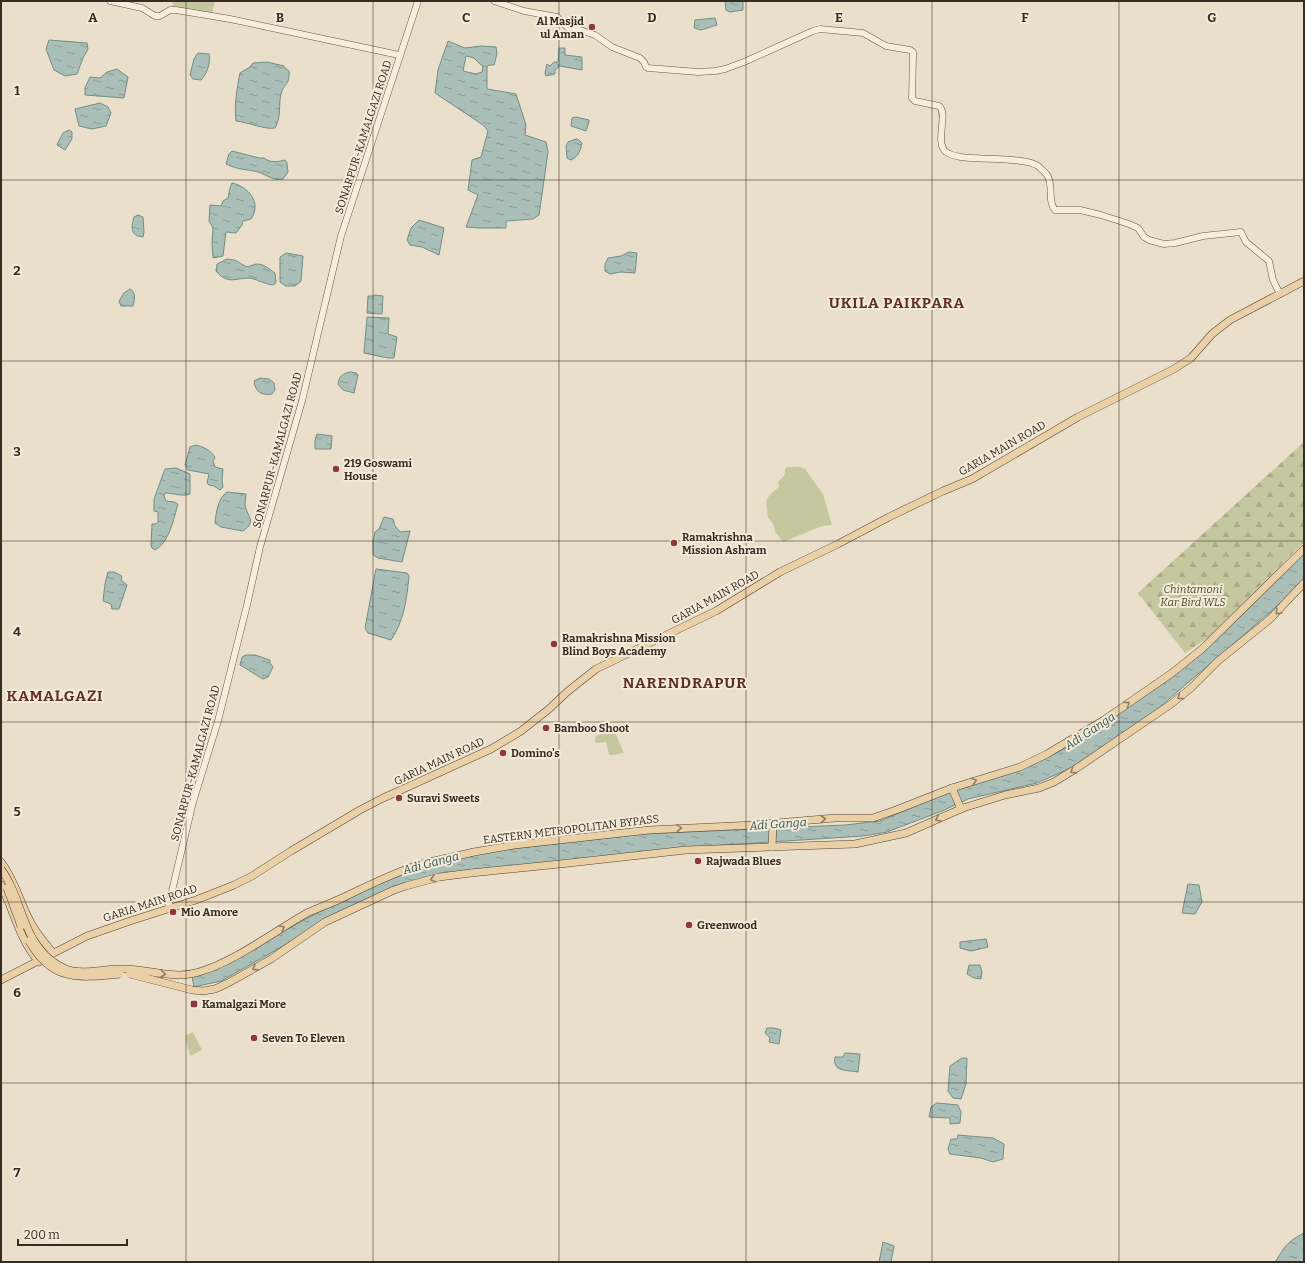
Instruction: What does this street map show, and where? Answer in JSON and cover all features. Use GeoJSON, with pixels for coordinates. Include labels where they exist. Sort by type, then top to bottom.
{"type":"FeatureCollection","features":[{"type":"Feature","properties":{"kind":"main road","name":"GARIA MAIN ROAD"},"geometry":{"type":"LineString","coordinates":[[1,980],[39,962],[53,953],[87,936],[196,900],[240,882],[380,799],[507,741],[536,720],[567,692],[596,669],[716,611],[780,572],[943,491],[972,479],[1078,417],[1174,369],[1191,358],[1212,334],[1230,320],[1304,281]]}},
{"type":"Feature","properties":{"kind":"main road","name":"EASTERN METROPOLITAN BYPASS"},"geometry":{"type":"LineString","coordinates":[[1,869],[13,891],[26,926],[34,941],[43,953],[57,964],[74,972],[123,969],[174,975],[196,973],[222,964],[309,913],[386,877],[415,866],[474,852],[514,845],[650,830],[835,818],[873,818],[1020,767],[1047,754],[1104,720],[1154,686],[1202,649],[1304,549]]}},
{"type":"Feature","properties":{"kind":"main road"},"geometry":{"type":"LineString","coordinates":[[1,878],[8,890],[22,929],[46,963],[59,972],[75,977],[134,974],[172,986],[203,991],[215,989],[228,983],[271,959],[325,922],[394,890],[438,877],[686,850],[852,844],[906,833],[960,806],[1039,788],[1054,782],[1077,768],[1172,704],[1218,661],[1270,619],[1304,583]]}},
{"type":"Feature","properties":{"kind":"main road"},"geometry":{"type":"LineString","coordinates":[[953,789],[960,806]]}},
{"type":"Feature","properties":{"kind":"main road"},"geometry":{"type":"LineString","coordinates":[[772,847],[774,823]]}},
{"type":"Feature","properties":{"kind":"main road"},"geometry":{"type":"LineString","coordinates":[[1,862],[8,872],[30,922],[53,953]]}},
{"type":"Feature","properties":{"kind":"main road"},"geometry":{"type":"LineString","coordinates":[[1,885],[23,938],[31,953],[39,962]]}},
{"type":"Feature","properties":{"kind":"street"},"geometry":{"type":"LineString","coordinates":[[110,1],[142,8],[155,16],[160,16],[170,10],[176,10],[230,19],[399,55]]}},
{"type":"Feature","properties":{"kind":"street","name":"SONARPUR-KAMALGAZI ROAD"},"geometry":{"type":"LineString","coordinates":[[168,908],[193,802],[218,721],[260,547],[302,401],[341,236],[399,55],[418,1]]}},
{"type":"Feature","properties":{"kind":"street"},"geometry":{"type":"LineString","coordinates":[[494,1],[524,11],[558,18],[568,28],[596,35],[612,47],[640,58],[648,68],[715,72],[744,62],[820,29],[863,33],[882,44],[910,50],[913,55],[912,98],[915,101],[939,106],[941,108],[941,135],[943,148],[947,153],[964,158],[1020,160],[1035,164],[1048,177],[1052,205],[1055,210],[1080,210],[1117,220],[1138,228],[1144,237],[1155,242],[1171,244],[1203,236],[1241,232],[1246,242],[1269,261],[1273,280],[1280,294]]}},
{"type":"Feature","properties":{"kind":"green space"},"geometry":{"type":"Polygon","coordinates":[[[173,1],[215,1],[212,14],[172,8],[173,1]]]}},
{"type":"Feature","properties":{"kind":"green space","name":"Chintamoni Kar Bird WLS"},"geometry":{"type":"Polygon","coordinates":[[[1304,442],[1304,542],[1209,637],[1185,653],[1138,593],[1304,442]]]}},
{"type":"Feature","properties":{"kind":"green space"},"geometry":{"type":"Polygon","coordinates":[[[786,467],[801,467],[805,469],[823,494],[832,525],[822,526],[783,542],[768,518],[766,503],[770,495],[779,487],[778,482],[784,476],[786,467]]]}},
{"type":"Feature","properties":{"kind":"green space"},"geometry":{"type":"Polygon","coordinates":[[[611,725],[624,753],[609,755],[606,742],[596,743],[595,741],[596,736],[606,732],[611,725]]]}},
{"type":"Feature","properties":{"kind":"green space"},"geometry":{"type":"Polygon","coordinates":[[[193,1032],[202,1050],[190,1056],[185,1036],[193,1032]]]}},
{"type":"Feature","properties":{"kind":"water"},"geometry":{"type":"Polygon","coordinates":[[[725,1],[743,1],[743,10],[730,12],[726,10],[725,1]]]}},
{"type":"Feature","properties":{"kind":"water"},"geometry":{"type":"Polygon","coordinates":[[[715,18],[717,25],[701,30],[694,28],[695,20],[715,18]]]}},
{"type":"Feature","properties":{"kind":"water"},"geometry":{"type":"Polygon","coordinates":[[[49,40],[87,43],[88,49],[77,74],[65,76],[54,70],[46,49],[49,40]]]}},
{"type":"Feature","properties":{"kind":"water"},"geometry":{"type":"Polygon","coordinates":[[[448,41],[465,48],[481,46],[496,47],[497,54],[494,65],[489,65],[487,67],[487,89],[516,94],[526,125],[525,135],[546,142],[548,152],[539,215],[533,219],[506,221],[506,228],[466,227],[478,195],[468,190],[472,160],[481,157],[488,131],[483,125],[435,93],[438,70],[448,41]],[[466,56],[463,71],[476,74],[482,72],[483,66],[475,59],[466,56]]]}},
{"type":"Feature","properties":{"kind":"water"},"geometry":{"type":"Polygon","coordinates":[[[559,48],[565,48],[565,55],[582,57],[582,70],[560,66],[558,64],[559,67],[555,70],[555,74],[546,76],[545,73],[547,64],[550,66],[554,62],[558,62],[559,48]]]}},
{"type":"Feature","properties":{"kind":"water"},"geometry":{"type":"Polygon","coordinates":[[[198,53],[209,54],[208,68],[201,80],[193,79],[190,75],[194,59],[198,53]]]}},
{"type":"Feature","properties":{"kind":"water"},"geometry":{"type":"Polygon","coordinates":[[[267,62],[284,66],[289,71],[288,82],[282,90],[280,98],[279,115],[275,128],[267,128],[236,121],[237,91],[240,73],[250,67],[253,63],[267,62]]]}},
{"type":"Feature","properties":{"kind":"water"},"geometry":{"type":"Polygon","coordinates":[[[117,69],[128,77],[124,98],[85,95],[85,88],[90,77],[100,78],[107,72],[117,69]]]}},
{"type":"Feature","properties":{"kind":"water"},"geometry":{"type":"Polygon","coordinates":[[[100,103],[108,107],[111,113],[106,126],[92,129],[79,126],[75,109],[100,103]]]}},
{"type":"Feature","properties":{"kind":"water"},"geometry":{"type":"Polygon","coordinates":[[[576,117],[589,120],[586,131],[571,126],[572,118],[576,117]]]}},
{"type":"Feature","properties":{"kind":"water"},"geometry":{"type":"Polygon","coordinates":[[[69,130],[72,132],[72,139],[65,150],[57,145],[63,133],[69,130]]]}},
{"type":"Feature","properties":{"kind":"water"},"geometry":{"type":"Polygon","coordinates":[[[576,139],[582,143],[582,146],[577,155],[571,160],[567,158],[566,146],[568,142],[576,139]]]}},
{"type":"Feature","properties":{"kind":"water"},"geometry":{"type":"Polygon","coordinates":[[[232,151],[276,162],[285,160],[287,163],[288,172],[283,179],[276,179],[258,172],[230,166],[226,164],[229,154],[232,151]]]}},
{"type":"Feature","properties":{"kind":"water"},"geometry":{"type":"Polygon","coordinates":[[[232,183],[244,188],[252,196],[255,207],[254,213],[251,219],[243,221],[236,233],[226,232],[223,256],[213,258],[213,228],[209,221],[210,205],[221,206],[223,201],[228,198],[232,183]]]}},
{"type":"Feature","properties":{"kind":"water"},"geometry":{"type":"Polygon","coordinates":[[[138,215],[143,217],[143,237],[136,235],[132,230],[134,217],[138,215]]]}},
{"type":"Feature","properties":{"kind":"water"},"geometry":{"type":"Polygon","coordinates":[[[419,220],[444,228],[439,255],[422,247],[410,245],[407,240],[411,228],[419,220]]]}},
{"type":"Feature","properties":{"kind":"water"},"geometry":{"type":"Polygon","coordinates":[[[629,252],[637,253],[635,273],[621,272],[610,274],[605,271],[605,264],[608,258],[621,256],[629,252]]]}},
{"type":"Feature","properties":{"kind":"water"},"geometry":{"type":"Polygon","coordinates":[[[286,253],[303,256],[301,281],[295,286],[286,286],[280,282],[280,257],[286,253]]]}},
{"type":"Feature","properties":{"kind":"water"},"geometry":{"type":"Polygon","coordinates":[[[227,259],[235,260],[246,266],[260,264],[275,273],[276,283],[273,285],[250,278],[230,280],[224,278],[216,271],[217,264],[227,259]]]}},
{"type":"Feature","properties":{"kind":"water"},"geometry":{"type":"Polygon","coordinates":[[[130,289],[132,290],[134,296],[133,306],[121,306],[119,301],[124,293],[130,289]]]}},
{"type":"Feature","properties":{"kind":"water"},"geometry":{"type":"Polygon","coordinates":[[[368,296],[383,296],[382,314],[367,313],[368,296]]]}},
{"type":"Feature","properties":{"kind":"water"},"geometry":{"type":"Polygon","coordinates":[[[367,317],[389,318],[388,334],[397,337],[394,358],[364,353],[367,317]]]}},
{"type":"Feature","properties":{"kind":"water"},"geometry":{"type":"Polygon","coordinates":[[[351,372],[358,375],[354,393],[343,390],[338,384],[342,375],[351,372]]]}},
{"type":"Feature","properties":{"kind":"water"},"geometry":{"type":"Polygon","coordinates":[[[260,378],[269,379],[274,383],[275,390],[272,394],[265,394],[257,390],[254,381],[260,378]]]}},
{"type":"Feature","properties":{"kind":"water"},"geometry":{"type":"Polygon","coordinates":[[[317,434],[332,436],[331,449],[315,449],[317,434]]]}},
{"type":"Feature","properties":{"kind":"water"},"geometry":{"type":"Polygon","coordinates":[[[196,445],[211,452],[215,457],[213,461],[215,467],[223,469],[223,487],[220,490],[207,483],[209,474],[188,470],[185,465],[190,447],[196,445]]]}},
{"type":"Feature","properties":{"kind":"water"},"geometry":{"type":"Polygon","coordinates":[[[176,468],[190,474],[190,494],[181,495],[165,493],[164,496],[166,501],[178,504],[173,523],[164,542],[155,550],[151,545],[152,524],[156,524],[158,522],[158,512],[154,511],[154,499],[165,469],[176,468]]]}},
{"type":"Feature","properties":{"kind":"water"},"geometry":{"type":"Polygon","coordinates":[[[227,492],[246,494],[245,504],[250,518],[250,524],[243,531],[221,527],[215,523],[221,498],[227,492]]]}},
{"type":"Feature","properties":{"kind":"water"},"geometry":{"type":"Polygon","coordinates":[[[384,517],[393,519],[395,526],[400,532],[410,531],[402,562],[378,558],[373,555],[375,532],[379,529],[384,517]]]}},
{"type":"Feature","properties":{"kind":"water"},"geometry":{"type":"Polygon","coordinates":[[[1304,551],[1304,578],[1282,602],[1155,711],[1073,767],[1037,783],[968,799],[942,811],[887,832],[863,836],[693,847],[468,871],[416,881],[325,920],[278,949],[221,981],[194,987],[192,976],[269,939],[317,913],[418,868],[475,853],[643,834],[845,825],[880,821],[954,790],[1024,768],[1072,745],[1145,696],[1207,648],[1304,551]]]}},
{"type":"Feature","properties":{"kind":"water"},"geometry":{"type":"Polygon","coordinates":[[[376,569],[407,573],[409,576],[406,601],[402,617],[391,640],[368,633],[365,628],[376,569]]]}},
{"type":"Feature","properties":{"kind":"water"},"geometry":{"type":"Polygon","coordinates":[[[108,572],[114,572],[122,576],[121,580],[127,585],[119,609],[112,609],[111,604],[103,601],[108,572]]]}},
{"type":"Feature","properties":{"kind":"water"},"geometry":{"type":"Polygon","coordinates":[[[246,655],[255,655],[270,660],[273,667],[268,677],[263,679],[240,665],[242,657],[246,655]]]}},
{"type":"Feature","properties":{"kind":"water"},"geometry":{"type":"Polygon","coordinates":[[[1188,884],[1199,885],[1202,902],[1195,914],[1182,913],[1188,884]]]}},
{"type":"Feature","properties":{"kind":"water"},"geometry":{"type":"Polygon","coordinates":[[[986,939],[988,947],[971,951],[960,948],[960,942],[986,939]]]}},
{"type":"Feature","properties":{"kind":"water"},"geometry":{"type":"Polygon","coordinates":[[[969,965],[980,965],[982,972],[981,979],[974,978],[967,974],[969,965]]]}},
{"type":"Feature","properties":{"kind":"water"},"geometry":{"type":"Polygon","coordinates":[[[767,1028],[781,1030],[779,1044],[769,1042],[770,1038],[765,1033],[767,1028]]]}},
{"type":"Feature","properties":{"kind":"water"},"geometry":{"type":"Polygon","coordinates":[[[845,1053],[860,1054],[858,1072],[838,1068],[835,1062],[835,1057],[843,1057],[845,1053]]]}},
{"type":"Feature","properties":{"kind":"water"},"geometry":{"type":"Polygon","coordinates":[[[962,1058],[967,1058],[966,1084],[961,1099],[953,1098],[948,1091],[950,1066],[962,1058]]]}},
{"type":"Feature","properties":{"kind":"water"},"geometry":{"type":"Polygon","coordinates":[[[937,1103],[958,1105],[961,1112],[960,1123],[950,1124],[950,1118],[929,1117],[931,1107],[937,1103]]]}},
{"type":"Feature","properties":{"kind":"water"},"geometry":{"type":"Polygon","coordinates":[[[958,1135],[993,1138],[1004,1144],[1003,1159],[993,1162],[981,1158],[950,1154],[948,1149],[951,1139],[957,1139],[958,1135]]]}},
{"type":"Feature","properties":{"kind":"water"},"geometry":{"type":"Polygon","coordinates":[[[1304,1233],[1304,1262],[1273,1262],[1276,1261],[1284,1248],[1290,1242],[1304,1233]]]}},
{"type":"Feature","properties":{"kind":"water"},"geometry":{"type":"Polygon","coordinates":[[[883,1242],[894,1246],[891,1262],[879,1262],[883,1242]]]}},
{"type":"Feature","properties":{"kind":"place","name":"Al Masjid ul Aman"},"geometry":{"type":"Point","coordinates":[592,27]}},
{"type":"Feature","properties":{"kind":"place","name":"219 Goswami House"},"geometry":{"type":"Point","coordinates":[336,469]}},
{"type":"Feature","properties":{"kind":"place","name":"Ramakrishna Mission Ashram"},"geometry":{"type":"Point","coordinates":[674,543]}},
{"type":"Feature","properties":{"kind":"place","name":"Ramakrishna Mission Blind Boys Academy"},"geometry":{"type":"Point","coordinates":[554,644]}},
{"type":"Feature","properties":{"kind":"place","name":"Bamboo Shoot"},"geometry":{"type":"Point","coordinates":[546,728]}},
{"type":"Feature","properties":{"kind":"place","name":"Domino's"},"geometry":{"type":"Point","coordinates":[503,753]}},
{"type":"Feature","properties":{"kind":"place","name":"Suravi Sweets"},"geometry":{"type":"Point","coordinates":[399,798]}},
{"type":"Feature","properties":{"kind":"place","name":"Rajwada Blues"},"geometry":{"type":"Point","coordinates":[698,861]}},
{"type":"Feature","properties":{"kind":"place","name":"Mio Amore"},"geometry":{"type":"Point","coordinates":[173,912]}},
{"type":"Feature","properties":{"kind":"place","name":"Greenwood"},"geometry":{"type":"Point","coordinates":[689,925]}},
{"type":"Feature","properties":{"kind":"place","name":"Kamalgazi More"},"geometry":{"type":"Point","coordinates":[194,1004]}},
{"type":"Feature","properties":{"kind":"place","name":"Seven To Eleven"},"geometry":{"type":"Point","coordinates":[254,1038]}},
{"type":"Feature","properties":{"kind":"district","name":"UKILA PAIKPARA"},"geometry":{"type":"Point","coordinates":[897,303]}},
{"type":"Feature","properties":{"kind":"district","name":"NARENDRAPUR"},"geometry":{"type":"Point","coordinates":[685,683]}},
{"type":"Feature","properties":{"kind":"district","name":"KAMALGAZI"},"geometry":{"type":"Point","coordinates":[55,696]}},
{"type":"Feature","properties":{"kind":"water label","name":"Adi Ganga"},"geometry":{"type":"Point","coordinates":[1090,731]}},
{"type":"Feature","properties":{"kind":"water label","name":"Adi Ganga"},"geometry":{"type":"Point","coordinates":[778,824]}},
{"type":"Feature","properties":{"kind":"water label","name":"Adi Ganga"},"geometry":{"type":"Point","coordinates":[431,863]}}]}
